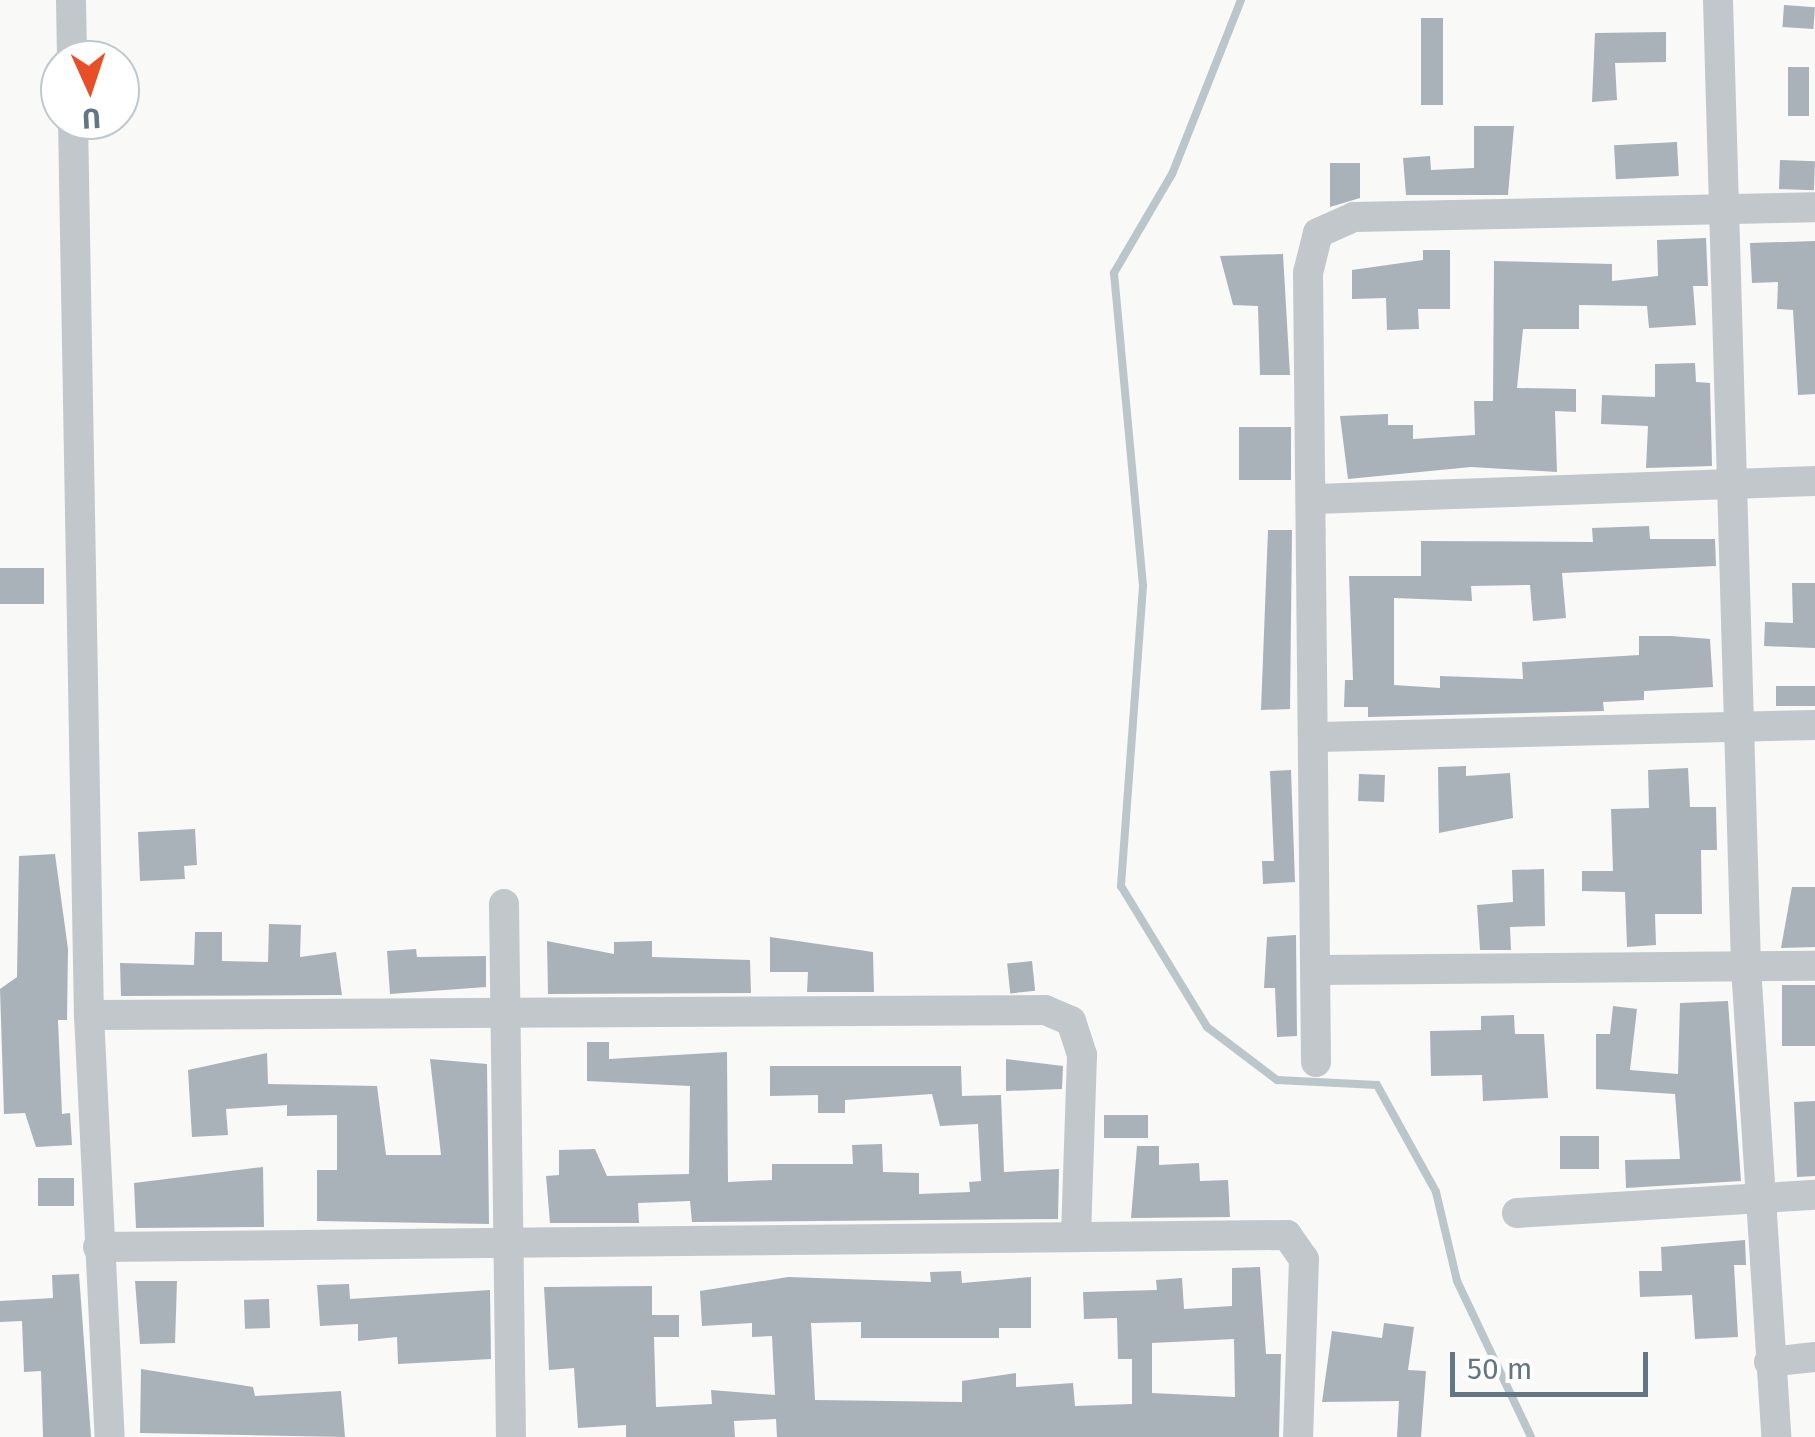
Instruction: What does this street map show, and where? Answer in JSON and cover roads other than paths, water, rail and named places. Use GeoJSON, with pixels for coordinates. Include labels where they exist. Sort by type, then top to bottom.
{"type":"FeatureCollection","features":[{"type":"Feature","properties":{"kind":"street"},"geometry":{"type":"LineString","coordinates":[[71,0],[72,40]]}},
{"type":"Feature","properties":{"kind":"street"},"geometry":{"type":"LineString","coordinates":[[1718,0],[1720,209],[1746,967],[1776,1437]]}},
{"type":"Feature","properties":{"kind":"street"},"geometry":{"type":"LineString","coordinates":[[74,140],[89,1016],[110,1437]]}},
{"type":"Feature","properties":{"kind":"street"},"geometry":{"type":"LineString","coordinates":[[1316,1062],[1319,737],[1308,273],[1318,233],[1334,222],[1815,207]]}},
{"type":"Feature","properties":{"kind":"street"},"geometry":{"type":"LineString","coordinates":[[1315,498],[1815,482]]}},
{"type":"Feature","properties":{"kind":"street"},"geometry":{"type":"LineString","coordinates":[[1319,737],[1815,725]]}},
{"type":"Feature","properties":{"kind":"street"},"geometry":{"type":"LineString","coordinates":[[504,904],[511,1437]]}},
{"type":"Feature","properties":{"kind":"street"},"geometry":{"type":"LineString","coordinates":[[1319,970],[1815,966]]}},
{"type":"Feature","properties":{"kind":"street"},"geometry":{"type":"LineString","coordinates":[[89,1016],[508,1008],[1062,1014],[1082,1055],[1076,1232]]}},
{"type":"Feature","properties":{"kind":"street"},"geometry":{"type":"LineString","coordinates":[[1517,1213],[1815,1195]]}},
{"type":"Feature","properties":{"kind":"street"},"geometry":{"type":"LineString","coordinates":[[98,1247],[508,1237],[1262,1232],[1296,1240],[1304,1258],[1298,1437]]}},
{"type":"Feature","properties":{"kind":"street"},"geometry":{"type":"LineString","coordinates":[[1769,1362],[1815,1357]]}},
{"type":"Feature","properties":{"kind":"waterway"},"geometry":{"type":"LineString","coordinates":[[1241,0],[1172,174],[1114,273],[1143,586],[1121,886],[1207,1027],[1277,1080],[1377,1085],[1436,1192],[1457,1281],[1531,1437]]}}]}
